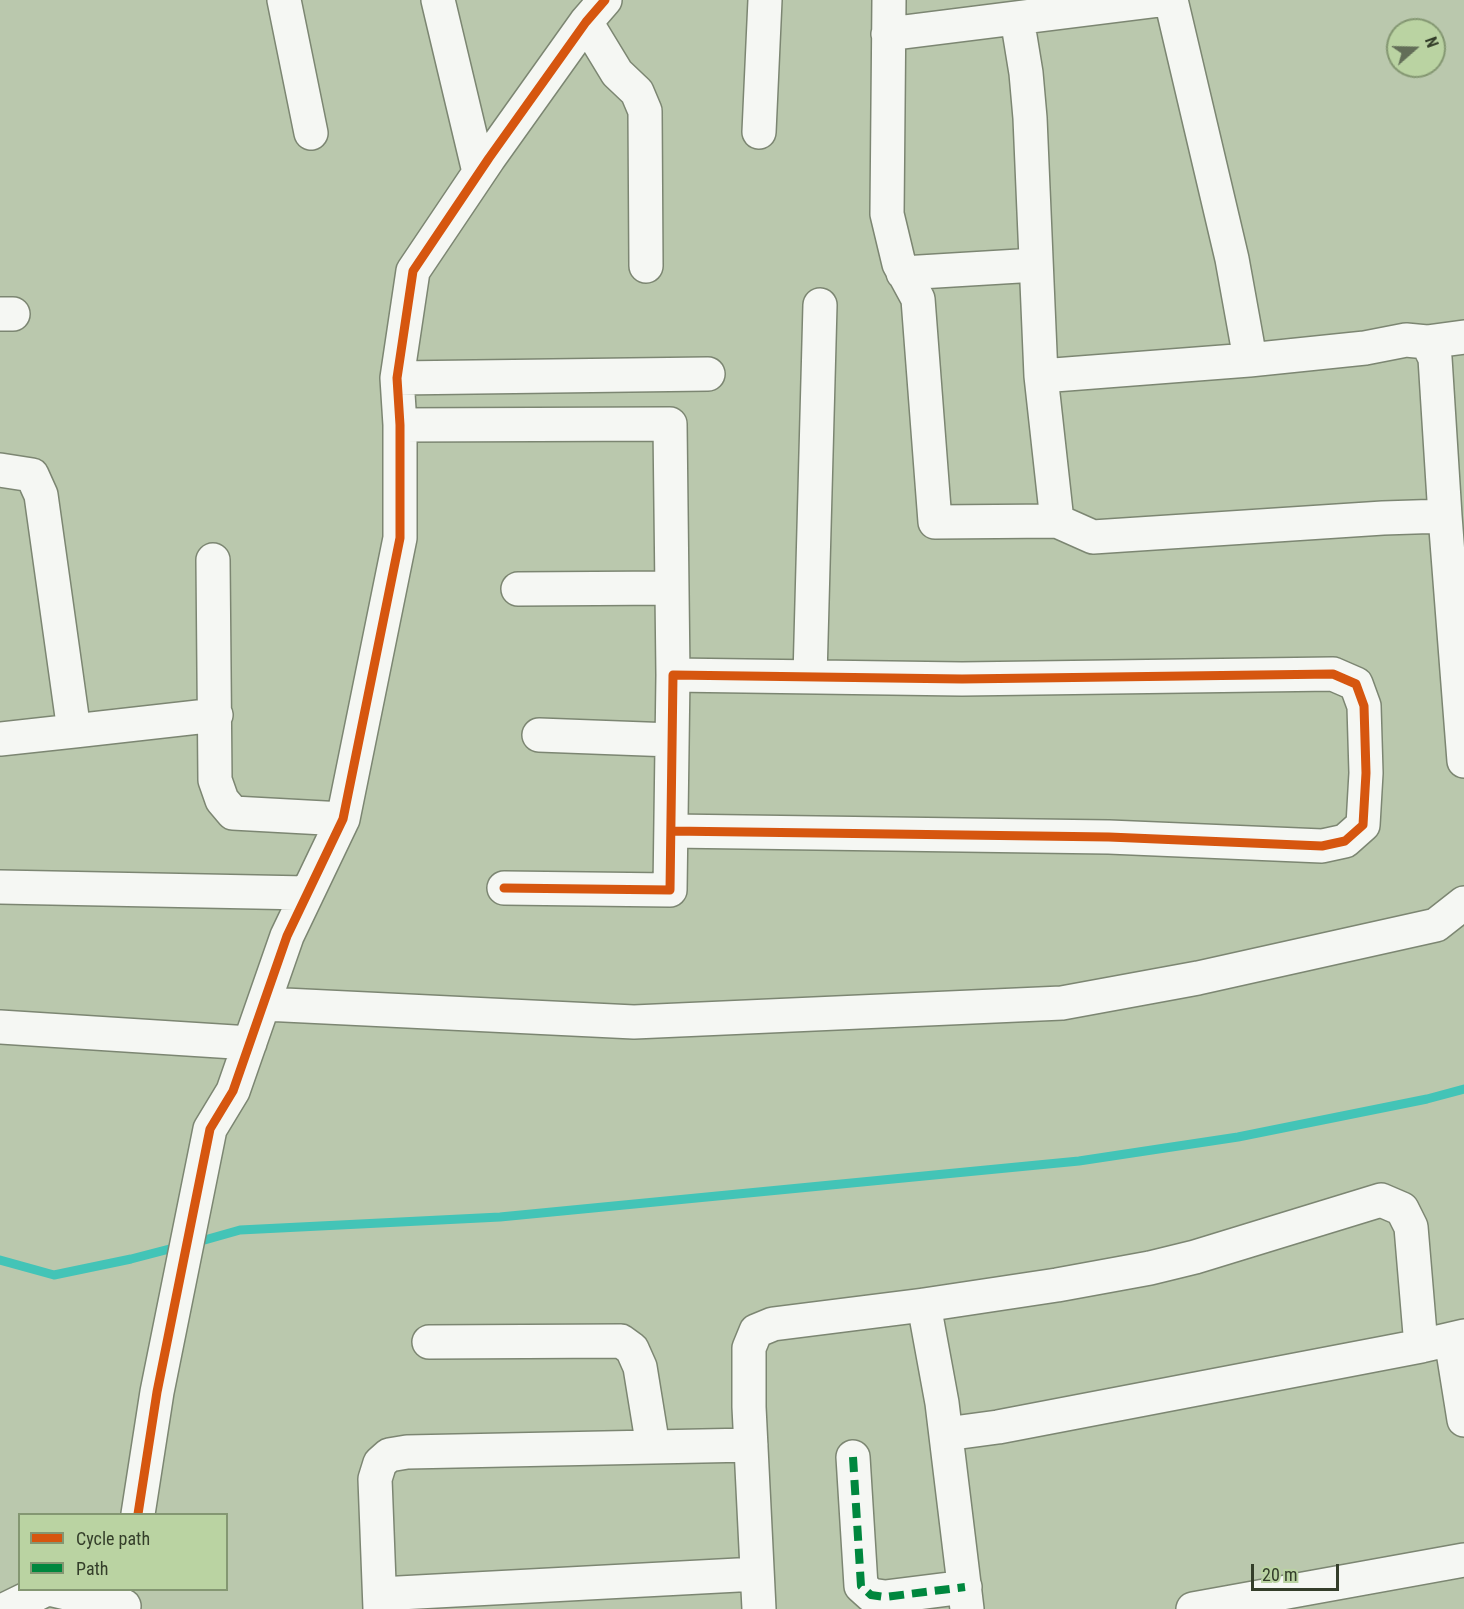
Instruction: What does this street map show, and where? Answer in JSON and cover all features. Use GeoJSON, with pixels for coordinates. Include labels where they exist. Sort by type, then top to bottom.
{"type":"FeatureCollection","features":[{"type":"Feature","properties":{"kind":"street"},"geometry":{"type":"LineString","coordinates":[[284,0],[311,133]]}},
{"type":"Feature","properties":{"kind":"street"},"geometry":{"type":"LineString","coordinates":[[438,0],[479,172]]}},
{"type":"Feature","properties":{"kind":"street"},"geometry":{"type":"LineString","coordinates":[[759,132],[765,0]]}},
{"type":"Feature","properties":{"kind":"street"},"geometry":{"type":"LineString","coordinates":[[889,0],[886,214],[898,264],[918,300],[935,522],[1057,521],[1093,537],[1445,516]]}},
{"type":"Feature","properties":{"kind":"street"},"geometry":{"type":"LineString","coordinates":[[888,34],[1160,0]]}},
{"type":"Feature","properties":{"kind":"street"},"geometry":{"type":"LineString","coordinates":[[1171,0],[1232,259],[1249,360]]}},
{"type":"Feature","properties":{"kind":"street"},"geometry":{"type":"LineString","coordinates":[[138,1513],[157,1392],[210,1129],[233,1091],[287,936],[343,819],[400,538],[400,425],[397,378],[413,271],[479,172],[595,11]]}},
{"type":"Feature","properties":{"kind":"street"},"geometry":{"type":"LineString","coordinates":[[595,11],[617,73],[637,92],[645,111],[646,266]]}},
{"type":"Feature","properties":{"kind":"street"},"geometry":{"type":"LineString","coordinates":[[1017,18],[1026,73],[1030,118],[1041,376],[1057,521]]}},
{"type":"Feature","properties":{"kind":"street"},"geometry":{"type":"LineString","coordinates":[[903,273],[1036,265]]}},
{"type":"Feature","properties":{"kind":"street"},"geometry":{"type":"LineString","coordinates":[[810,676],[820,305]]}},
{"type":"Feature","properties":{"kind":"street"},"geometry":{"type":"LineString","coordinates":[[1041,376],[1249,360],[1365,348],[1406,340],[1427,342],[1464,337]]}},
{"type":"Feature","properties":{"kind":"street"},"geometry":{"type":"LineString","coordinates":[[1427,342],[1435,358],[1454,481],[1445,516],[1464,761]]}},
{"type":"Feature","properties":{"kind":"street"},"geometry":{"type":"LineString","coordinates":[[397,378],[708,374]]}},
{"type":"Feature","properties":{"kind":"street"},"geometry":{"type":"LineString","coordinates":[[476,377],[476,425]]}},
{"type":"Feature","properties":{"kind":"street"},"geometry":{"type":"LineString","coordinates":[[400,425],[670,424],[673,675],[670,890],[504,888]]}},
{"type":"Feature","properties":{"kind":"street"},"geometry":{"type":"LineString","coordinates":[[0,470],[32,475],[41,495],[74,731]]}},
{"type":"Feature","properties":{"kind":"street"},"geometry":{"type":"LineString","coordinates":[[213,560],[215,780],[222,800],[233,813],[343,819]]}},
{"type":"Feature","properties":{"kind":"street"},"geometry":{"type":"LineString","coordinates":[[518,589],[672,588]]}},
{"type":"Feature","properties":{"kind":"street"},"geometry":{"type":"LineString","coordinates":[[671,831],[1109,837],[1322,846],[1345,841],[1363,825],[1366,773],[1364,706],[1356,684],[1333,674],[962,679],[673,675]]}},
{"type":"Feature","properties":{"kind":"street"},"geometry":{"type":"LineString","coordinates":[[0,740],[216,715]]}},
{"type":"Feature","properties":{"kind":"street"},"geometry":{"type":"LineString","coordinates":[[539,735],[672,740]]}},
{"type":"Feature","properties":{"kind":"street"},"geometry":{"type":"LineString","coordinates":[[0,887],[307,893]]}},
{"type":"Feature","properties":{"kind":"street"},"geometry":{"type":"LineString","coordinates":[[264,1004],[634,1022],[1062,1004],[1198,978],[1436,925],[1464,903]]}},
{"type":"Feature","properties":{"kind":"street"},"geometry":{"type":"LineString","coordinates":[[0,1027],[246,1053]]}},
{"type":"Feature","properties":{"kind":"street"},"geometry":{"type":"LineString","coordinates":[[759,1609],[749,1407],[749,1348],[756,1331],[773,1324],[924,1305],[1150,1268],[1195,1257],[1381,1200],[1402,1209],[1411,1227],[1445,1340],[1464,1420]]}},
{"type":"Feature","properties":{"kind":"street"},"geometry":{"type":"LineString","coordinates":[[853,1457],[861,1586],[871,1595],[885,1597],[966,1598],[942,1403],[924,1305]]}},
{"type":"Feature","properties":{"kind":"street"},"geometry":{"type":"LineString","coordinates":[[946,1434],[998,1427],[1445,1340]]}},
{"type":"Feature","properties":{"kind":"street"},"geometry":{"type":"LineString","coordinates":[[429,1342],[621,1341],[632,1349],[640,1367],[653,1447]]}},
{"type":"Feature","properties":{"kind":"street"},"geometry":{"type":"LineString","coordinates":[[751,1445],[407,1452],[389,1455],[380,1462],[375,1479],[380,1601],[757,1574]]}},
{"type":"Feature","properties":{"kind":"street"},"geometry":{"type":"LineString","coordinates":[[1193,1609],[1464,1560]]}},
{"type":"Feature","properties":{"kind":"street"},"geometry":{"type":"LineString","coordinates":[[6,1609],[43,1591]]}},
{"type":"Feature","properties":{"kind":"street"},"geometry":{"type":"LineString","coordinates":[[59,1591],[124,1602]]}},
{"type":"Feature","properties":{"kind":"waterway"},"geometry":{"type":"LineString","coordinates":[[194,1243],[240,1230],[500,1217],[1079,1161],[1238,1137],[1427,1099],[1464,1089]]}},
{"type":"Feature","properties":{"kind":"waterway"},"geometry":{"type":"LineString","coordinates":[[0,1260],[54,1275],[181,1246]]}},
{"type":"Feature","properties":{"kind":"marked path"},"geometry":{"type":"LineString","coordinates":[[853,1457],[861,1586],[871,1595],[885,1597],[965,1587]]}},
{"type":"Feature","properties":{"kind":"cycle path"},"geometry":{"type":"LineString","coordinates":[[138,1513],[157,1392],[210,1129],[233,1091],[287,936],[343,819],[400,538],[400,425],[397,378],[413,271],[489,158],[586,22],[605,0]]}},
{"type":"Feature","properties":{"kind":"cycle path"},"geometry":{"type":"LineString","coordinates":[[504,888],[670,890],[673,675],[962,679],[1333,674],[1356,684],[1364,706],[1366,773],[1363,825],[1345,841],[1322,846],[1109,837],[671,831]]}}]}
